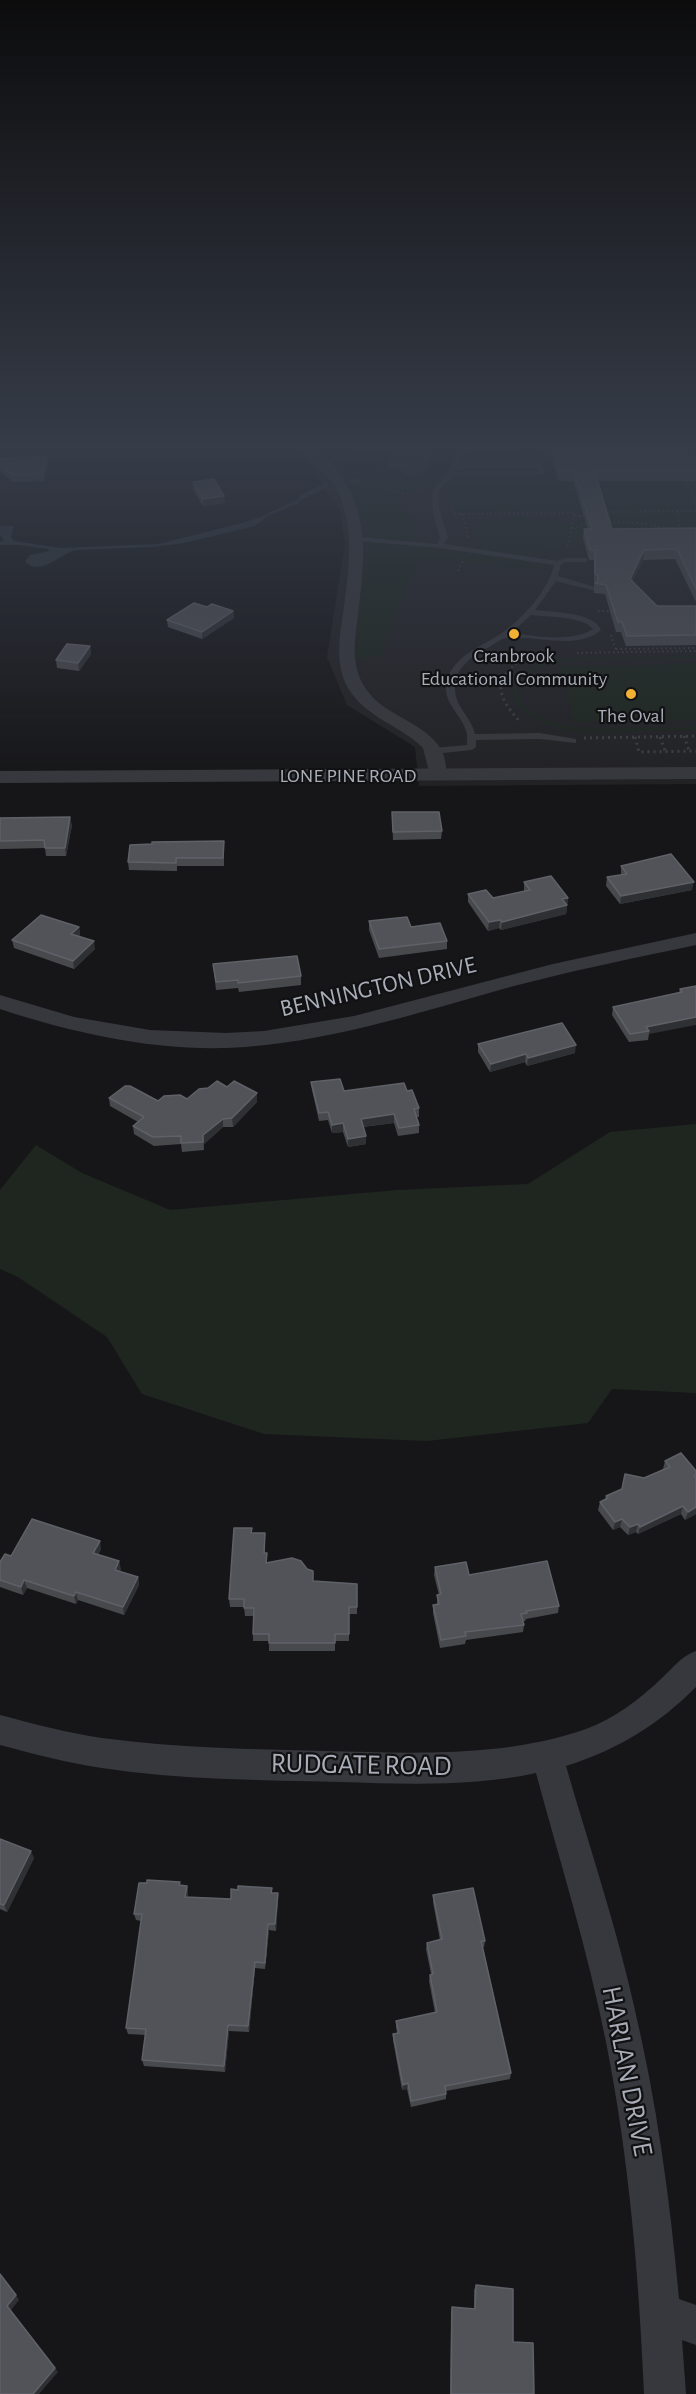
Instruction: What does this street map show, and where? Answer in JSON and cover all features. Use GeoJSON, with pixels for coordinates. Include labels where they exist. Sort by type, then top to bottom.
{"type":"FeatureCollection","features":[{"type":"Feature","properties":{"kind":"street"},"geometry":{"type":"LineString","coordinates":[[356,560],[346,651],[348,674],[368,702],[422,738],[433,751],[437,775]]}},
{"type":"Feature","properties":{"kind":"street","name":"LONE PINE ROAD"},"geometry":{"type":"LineString","coordinates":[[0,777],[696,773]]}},
{"type":"Feature","properties":{"kind":"street","name":"BENNINGTON DRIVE"},"geometry":{"type":"LineString","coordinates":[[0,1002],[56,1021],[148,1038],[212,1040],[275,1037],[348,1025],[573,965],[696,939]]}},
{"type":"Feature","properties":{"kind":"street","name":"RUDGATE ROAD"},"geometry":{"type":"LineString","coordinates":[[0,1730],[102,1753],[159,1759],[295,1766],[428,1768],[474,1766],[547,1755],[586,1745],[619,1730],[653,1705],[696,1665]]}},
{"type":"Feature","properties":{"kind":"street","name":"HARLAN DRIVE"},"geometry":{"type":"LineString","coordinates":[[547,1755],[624,2040],[656,2242],[679,2318],[665,2394]]}},
{"type":"Feature","properties":{"kind":"lane"},"geometry":{"type":"LineString","coordinates":[[545,560],[562,562],[584,560]]}},
{"type":"Feature","properties":{"kind":"lane"},"geometry":{"type":"LineString","coordinates":[[433,751],[472,747],[470,730],[451,698],[451,682],[462,663],[503,635],[528,612],[555,578],[562,562]]}},
{"type":"Feature","properties":{"kind":"lane"},"geometry":{"type":"LineString","coordinates":[[555,578],[592,589]]}},
{"type":"Feature","properties":{"kind":"lane"},"geometry":{"type":"LineString","coordinates":[[503,635],[530,638],[582,637],[593,634],[597,630],[595,624],[586,620],[528,612]]}},
{"type":"Feature","properties":{"kind":"lane"},"geometry":{"type":"LineString","coordinates":[[471,737],[540,736],[576,740]]}},
{"type":"Feature","properties":{"kind":"path"},"geometry":{"type":"LineString","coordinates":[[458,572],[462,562]]}},
{"type":"Feature","properties":{"kind":"path"},"geometry":{"type":"LineString","coordinates":[[594,611],[623,611]]}},
{"type":"Feature","properties":{"kind":"path"},"geometry":{"type":"LineString","coordinates":[[611,635],[616,651]]}},
{"type":"Feature","properties":{"kind":"path"},"geometry":{"type":"LineString","coordinates":[[571,653],[696,649]]}},
{"type":"Feature","properties":{"kind":"path"},"geometry":{"type":"LineString","coordinates":[[520,722],[501,701],[499,688],[504,674],[510,667],[528,658],[562,653]]}},
{"type":"Feature","properties":{"kind":"path"},"geometry":{"type":"LineString","coordinates":[[684,736],[689,751]]}},
{"type":"Feature","properties":{"kind":"path"},"geometry":{"type":"LineString","coordinates":[[576,740],[696,736]]}},
{"type":"Feature","properties":{"kind":"path"},"geometry":{"type":"LineString","coordinates":[[635,737],[639,752],[696,751]]}},
{"type":"Feature","properties":{"kind":"path"},"geometry":{"type":"LineString","coordinates":[[660,737],[665,752]]}},
{"type":"Feature","properties":{"kind":"shaded area"},"geometry":{"type":"Polygon","coordinates":[[[26,560],[56,560],[37,567],[26,560]]]}},
{"type":"Feature","properties":{"kind":"shaded area","name":"Cranbrook Educational Community"},"geometry":{"type":"Polygon","coordinates":[[[342,560],[696,560],[696,784],[419,786],[415,747],[347,705],[327,657],[342,560]]]}},
{"type":"Feature","properties":{"kind":"shaded area"},"geometry":{"type":"Polygon","coordinates":[[[366,560],[425,560],[418,563],[395,614],[382,656],[356,659],[359,611],[366,560]]]}},
{"type":"Feature","properties":{"kind":"shaded area"},"geometry":{"type":"Polygon","coordinates":[[[444,560],[526,560],[550,572],[444,560]]]}},
{"type":"Feature","properties":{"kind":"shaded area"},"geometry":{"type":"Polygon","coordinates":[[[696,655],[696,658],[582,660],[554,663],[534,671],[521,683],[519,690],[520,698],[525,706],[535,714],[567,726],[587,729],[696,727],[696,730],[584,732],[570,730],[548,724],[528,714],[518,705],[513,696],[513,688],[524,673],[553,660],[696,655]]]}},
{"type":"Feature","properties":{"kind":"shaded area","name":"The Oval"},"geometry":{"type":"Polygon","coordinates":[[[696,664],[696,720],[574,722],[560,667],[696,664]]]}},
{"type":"Feature","properties":{"kind":"shaded area"},"geometry":{"type":"Polygon","coordinates":[[[696,1124],[696,1393],[612,1389],[588,1423],[427,1441],[264,1434],[142,1394],[107,1337],[18,1277],[0,1269],[0,1190],[36,1145],[82,1173],[170,1210],[398,1190],[528,1184],[610,1132],[696,1124]]]}},
{"type":"Feature","properties":{"kind":"building"},"geometry":{"type":"Polygon","coordinates":[[[595,560],[639,560],[630,579],[657,606],[696,606],[696,635],[627,636],[622,622],[618,622],[606,585],[595,583],[598,581],[598,576],[595,574],[595,560]]]}},
{"type":"Feature","properties":{"kind":"building"},"geometry":{"type":"Polygon","coordinates":[[[682,560],[696,560],[696,589],[682,560]]]}},
{"type":"Feature","properties":{"kind":"building"},"geometry":{"type":"Polygon","coordinates":[[[194,603],[207,607],[212,604],[233,611],[202,632],[167,620],[194,603]]]}},
{"type":"Feature","properties":{"kind":"building"},"geometry":{"type":"Polygon","coordinates":[[[67,644],[90,646],[78,663],[56,660],[67,644]]]}},
{"type":"Feature","properties":{"kind":"building"},"geometry":{"type":"Polygon","coordinates":[[[392,812],[439,812],[442,831],[393,832],[392,812]]]}},
{"type":"Feature","properties":{"kind":"building"},"geometry":{"type":"Polygon","coordinates":[[[70,817],[65,848],[45,848],[44,840],[0,841],[0,818],[70,817]]]}},
{"type":"Feature","properties":{"kind":"building"},"geometry":{"type":"Polygon","coordinates":[[[224,841],[223,858],[176,858],[176,863],[128,862],[130,845],[152,844],[152,842],[224,841]]]}},
{"type":"Feature","properties":{"kind":"building"},"geometry":{"type":"Polygon","coordinates":[[[671,854],[694,882],[621,896],[607,877],[627,874],[621,866],[671,854]]]}},
{"type":"Feature","properties":{"kind":"building"},"geometry":{"type":"Polygon","coordinates":[[[551,876],[568,898],[562,899],[567,905],[502,922],[500,920],[489,922],[468,894],[486,890],[493,898],[530,890],[524,882],[551,876]]]}},
{"type":"Feature","properties":{"kind":"building"},"geometry":{"type":"Polygon","coordinates":[[[41,915],[79,927],[71,934],[94,941],[73,961],[12,940],[41,915]]]}},
{"type":"Feature","properties":{"kind":"building"},"geometry":{"type":"Polygon","coordinates":[[[407,917],[411,927],[440,923],[447,941],[379,949],[369,921],[407,917]]]}},
{"type":"Feature","properties":{"kind":"building"},"geometry":{"type":"Polygon","coordinates":[[[297,956],[301,976],[238,983],[238,980],[216,982],[213,964],[297,956]]]}},
{"type":"Feature","properties":{"kind":"building"},"geometry":{"type":"Polygon","coordinates":[[[696,986],[696,1017],[646,1027],[649,1031],[630,1034],[613,1007],[682,992],[680,989],[696,986]]]}},
{"type":"Feature","properties":{"kind":"building"},"geometry":{"type":"Polygon","coordinates":[[[562,1023],[576,1045],[528,1058],[526,1054],[491,1064],[478,1044],[562,1023]]]}},
{"type":"Feature","properties":{"kind":"building"},"geometry":{"type":"Polygon","coordinates":[[[340,1079],[344,1091],[404,1083],[407,1091],[412,1090],[419,1108],[414,1109],[419,1125],[399,1128],[394,1114],[361,1119],[366,1136],[348,1139],[343,1123],[332,1125],[328,1112],[319,1113],[311,1082],[340,1079]]]}},
{"type":"Feature","properties":{"kind":"building"},"geometry":{"type":"Polygon","coordinates":[[[217,1081],[227,1087],[234,1081],[257,1093],[232,1118],[223,1119],[203,1135],[203,1142],[181,1143],[181,1136],[153,1137],[133,1126],[144,1117],[109,1098],[125,1086],[130,1086],[158,1101],[164,1096],[180,1095],[187,1099],[199,1089],[208,1088],[217,1081]]]}},
{"type":"Feature","properties":{"kind":"building"},"geometry":{"type":"Polygon","coordinates":[[[681,1453],[696,1471],[694,1476],[696,1478],[696,1507],[688,1512],[683,1506],[640,1527],[638,1524],[630,1527],[622,1519],[615,1522],[600,1502],[608,1498],[606,1496],[622,1489],[625,1474],[644,1478],[670,1467],[665,1461],[681,1453]]]}},
{"type":"Feature","properties":{"kind":"building"},"geometry":{"type":"Polygon","coordinates":[[[32,1519],[100,1541],[93,1553],[119,1561],[115,1570],[138,1577],[123,1607],[76,1592],[74,1596],[24,1580],[21,1587],[0,1580],[0,1562],[5,1554],[11,1556],[32,1519]]]}},
{"type":"Feature","properties":{"kind":"building"},"geometry":{"type":"Polygon","coordinates":[[[234,1528],[252,1528],[251,1533],[265,1533],[266,1563],[292,1558],[301,1561],[307,1569],[313,1571],[313,1581],[357,1584],[357,1607],[349,1607],[349,1634],[335,1634],[335,1643],[269,1643],[269,1634],[253,1634],[254,1608],[244,1608],[244,1599],[229,1599],[234,1528]]]}},
{"type":"Feature","properties":{"kind":"building"},"geometry":{"type":"Polygon","coordinates":[[[547,1561],[559,1606],[526,1611],[527,1613],[521,1614],[524,1625],[465,1632],[466,1636],[441,1640],[433,1605],[439,1604],[437,1595],[441,1594],[435,1567],[466,1562],[469,1575],[547,1561]]]}},
{"type":"Feature","properties":{"kind":"building"},"geometry":{"type":"Polygon","coordinates":[[[0,1839],[31,1851],[4,1905],[0,1904],[0,1839]]]}},
{"type":"Feature","properties":{"kind":"building"},"geometry":{"type":"Polygon","coordinates":[[[147,1880],[180,1882],[179,1885],[187,1886],[185,1897],[231,1899],[231,1889],[238,1890],[238,1886],[272,1888],[271,1893],[278,1893],[275,1924],[268,1924],[265,1963],[255,1962],[248,2026],[228,2025],[224,2066],[142,2060],[146,2029],[126,2028],[142,1914],[134,1914],[139,1883],[147,1883],[147,1880]]]}},
{"type":"Feature","properties":{"kind":"building"},"geometry":{"type":"Polygon","coordinates":[[[473,1888],[485,1941],[481,1941],[511,2073],[445,2086],[446,2094],[411,2101],[408,2083],[403,2085],[393,2034],[399,2033],[396,2021],[437,2012],[427,1943],[442,1939],[433,1895],[473,1888]]]}},
{"type":"Feature","properties":{"kind":"building"},"geometry":{"type":"Polygon","coordinates":[[[0,2274],[16,2295],[7,2306],[55,2368],[33,2394],[0,2394],[0,2274]]]}},
{"type":"Feature","properties":{"kind":"building"},"geometry":{"type":"Polygon","coordinates":[[[476,2285],[513,2289],[513,2342],[533,2343],[534,2394],[451,2394],[452,2307],[475,2309],[476,2285]]]}},
{"type":"Feature","properties":{"kind":"place","name":"Cranbrook Educational Community"},"geometry":{"type":"Point","coordinates":[514,634]}},
{"type":"Feature","properties":{"kind":"place","name":"The Oval"},"geometry":{"type":"Point","coordinates":[631,694]}}]}
